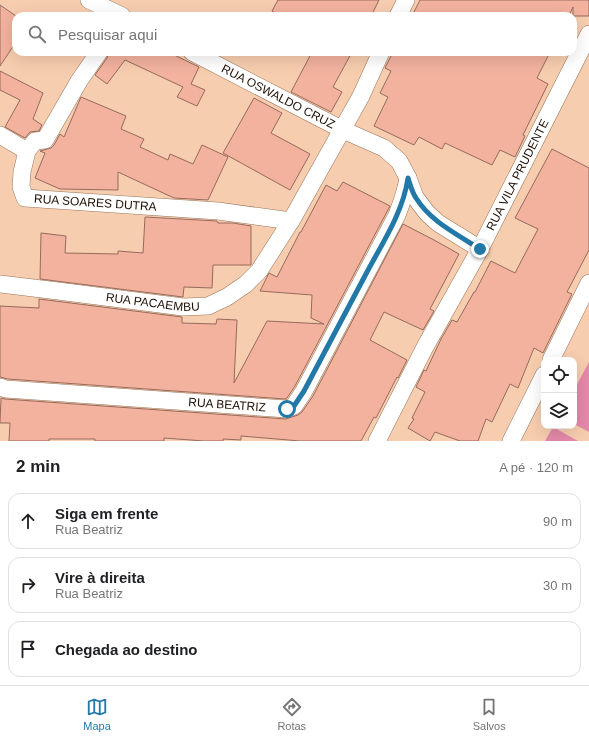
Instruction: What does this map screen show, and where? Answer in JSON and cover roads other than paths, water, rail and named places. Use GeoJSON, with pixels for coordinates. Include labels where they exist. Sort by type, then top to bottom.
{"type":"FeatureCollection","features":[{"type":"Feature","properties":{"kind":"street"},"geometry":{"type":"LineString","coordinates":[[89,0],[114,12]]}},
{"type":"Feature","properties":{"kind":"street","name":"RUA VILA PRUDENTE"},"geometry":{"type":"LineString","coordinates":[[377,441],[425,347],[480,249],[589,34]]}},
{"type":"Feature","properties":{"kind":"street"},"geometry":{"type":"LineString","coordinates":[[0,135],[27,151],[35,141],[45,140],[79,81],[96,56]]}},
{"type":"Feature","properties":{"kind":"street","name":"RUA OSWALDO CRUZ"},"geometry":{"type":"LineString","coordinates":[[200,56],[342,130]]}},
{"type":"Feature","properties":{"kind":"street","name":"RUA PACAEMBU"},"geometry":{"type":"LineString","coordinates":[[0,284],[183,307],[208,306],[228,297],[246,284],[259,271],[291,221],[361,96],[379,56]]}},
{"type":"Feature","properties":{"kind":"street"},"geometry":{"type":"LineString","coordinates":[[342,130],[384,148],[399,161],[408,178],[415,197],[427,213],[438,223],[480,249]]}},
{"type":"Feature","properties":{"kind":"street","name":"RUA SOARES DUTRA"},"geometry":{"type":"LineString","coordinates":[[27,151],[22,172],[21,187],[25,198],[218,211],[291,221]]}},
{"type":"Feature","properties":{"kind":"street","name":"RUA BEATRIZ"},"geometry":{"type":"LineString","coordinates":[[0,387],[6,389],[287,409],[294,406],[304,391],[392,226],[403,201],[408,178]]}},
{"type":"Feature","properties":{"kind":"street"},"geometry":{"type":"LineString","coordinates":[[552,357],[589,283]]}},
{"type":"Feature","properties":{"kind":"street"},"geometry":{"type":"LineString","coordinates":[[511,441],[541,380]]}}]}
